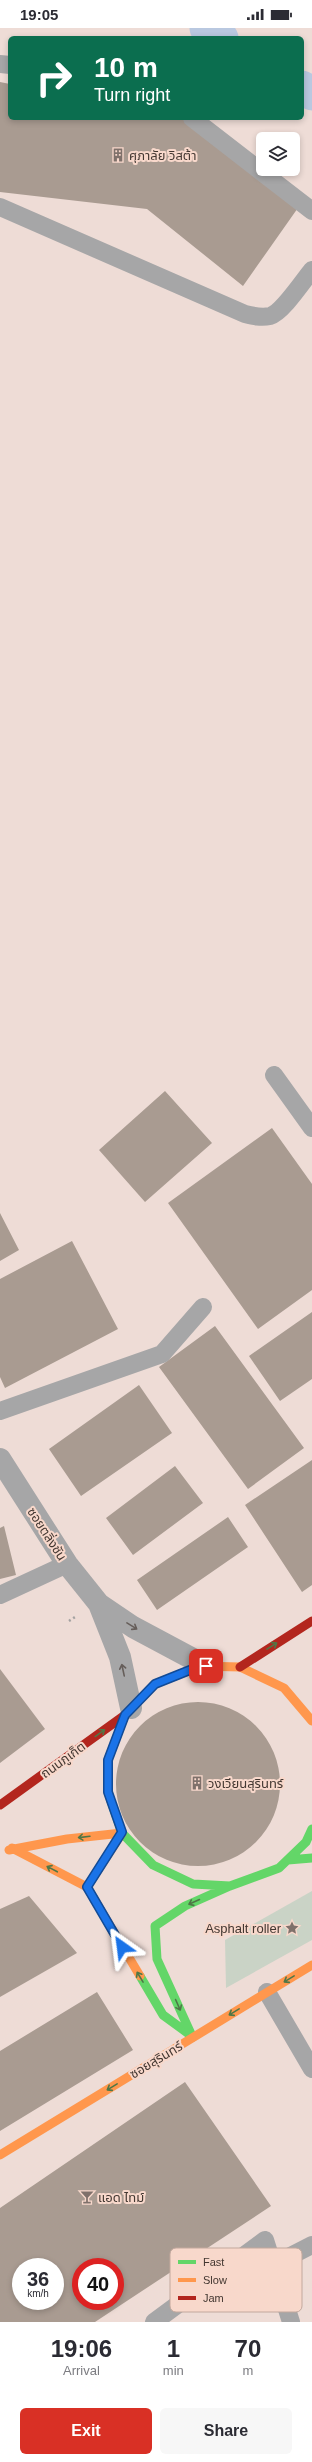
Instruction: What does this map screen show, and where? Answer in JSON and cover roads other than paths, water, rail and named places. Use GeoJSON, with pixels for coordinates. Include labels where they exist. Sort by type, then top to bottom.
{"type":"FeatureCollection","features":[{"type":"Feature","properties":{"kind":"main road"},"geometry":{"type":"LineString","coordinates":[[240,1667],[312,1621]]}},
{"type":"Feature","properties":{"kind":"main road"},"geometry":{"type":"LineString","coordinates":[[230,1886],[193,1884],[152,1866],[122,1832],[108,1792],[108,1760],[128,1712],[155,1684],[200,1666],[240,1667],[284,1688],[312,1721]]}},
{"type":"Feature","properties":{"kind":"main road","name":"ถนนภูเก็ต"},"geometry":{"type":"LineString","coordinates":[[0,1805],[128,1712]]}},
{"type":"Feature","properties":{"kind":"main road"},"geometry":{"type":"LineString","coordinates":[[193,2037],[157,1959],[155,1926],[185,1906],[230,1886],[279,1868],[306,1842],[312,1829]]}},
{"type":"Feature","properties":{"kind":"main road"},"geometry":{"type":"LineString","coordinates":[[0,1855],[12,1848],[122,1832]]}},
{"type":"Feature","properties":{"kind":"main road"},"geometry":{"type":"LineString","coordinates":[[87,1887],[122,1832]]}},
{"type":"Feature","properties":{"kind":"main road"},"geometry":{"type":"LineString","coordinates":[[12,1848],[87,1887],[163,2015],[193,2037]]}},
{"type":"Feature","properties":{"kind":"main road"},"geometry":{"type":"LineString","coordinates":[[288,1860],[312,1858]]}},
{"type":"Feature","properties":{"kind":"main road","name":"ซอยสุรินทร์"},"geometry":{"type":"LineString","coordinates":[[0,2155],[312,1965]]}},
{"type":"Feature","properties":{"kind":"street","name":"ซอยตลิ่งชัน"},"geometry":{"type":"LineString","coordinates":[[0,1459],[67,1564],[99,1604],[120,1656],[128,1712]]}},
{"type":"Feature","properties":{"kind":"street","name":"ซอยตลิ่งชัน"},"geometry":{"type":"LineString","coordinates":[[99,1604],[133,1627],[206,1666]]}},
{"type":"Feature","properties":{"kind":"lane"},"geometry":{"type":"LineString","coordinates":[[195,120],[312,211]]}},
{"type":"Feature","properties":{"kind":"lane"},"geometry":{"type":"LineString","coordinates":[[0,207],[245,314],[257,317],[271,316],[279,311],[312,270]]}},
{"type":"Feature","properties":{"kind":"lane"},"geometry":{"type":"LineString","coordinates":[[274,1074],[312,1128]]}},
{"type":"Feature","properties":{"kind":"lane"},"geometry":{"type":"LineString","coordinates":[[0,1411],[162,1354],[203,1307]]}},
{"type":"Feature","properties":{"kind":"lane"},"geometry":{"type":"LineString","coordinates":[[0,1595],[67,1564]]}},
{"type":"Feature","properties":{"kind":"lane"},"geometry":{"type":"LineString","coordinates":[[267,1992],[312,2069]]}},
{"type":"Feature","properties":{"kind":"lane"},"geometry":{"type":"LineString","coordinates":[[254,2248],[265,2240],[267,2248]]}},
{"type":"Feature","properties":{"kind":"lane"},"geometry":{"type":"LineString","coordinates":[[302,2250],[312,2245]]}},
{"type":"Feature","properties":{"kind":"lane"},"geometry":{"type":"LineString","coordinates":[[154,2322],[170,2310]]}},
{"type":"Feature","properties":{"kind":"lane"},"geometry":{"type":"LineString","coordinates":[[288,2312],[291,2322]]}},
{"type":"Feature","properties":{"kind":"waterway"},"geometry":{"type":"LineString","coordinates":[[206,28],[219,36]]}},
{"type":"Feature","properties":{"kind":"waterway"},"geometry":{"type":"LineString","coordinates":[[304,88],[312,94]]}},
{"type":"Feature","properties":{"kind":"place","name":"ศุภาลัย วิสต้า"},"geometry":{"type":"Point","coordinates":[118,155]}},
{"type":"Feature","properties":{"kind":"place","name":"วงเวียนสุรินทร์"},"geometry":{"type":"Point","coordinates":[197,1783]}},
{"type":"Feature","properties":{"kind":"place","name":"Asphalt roller"},"geometry":{"type":"Point","coordinates":[292,1928]}},
{"type":"Feature","properties":{"kind":"place","name":"แอด ไทม์"},"geometry":{"type":"Point","coordinates":[87,2197]}}]}
